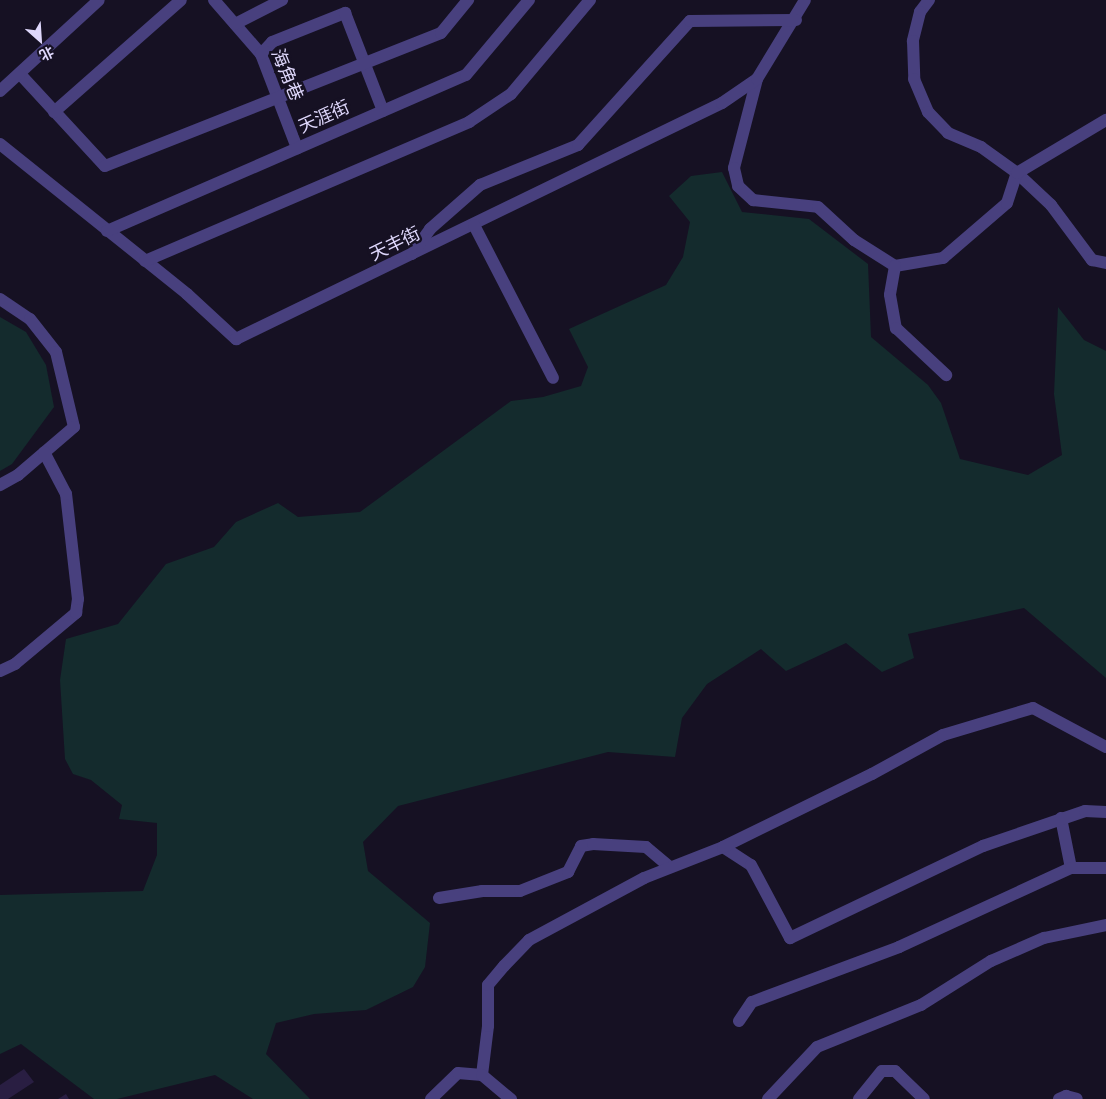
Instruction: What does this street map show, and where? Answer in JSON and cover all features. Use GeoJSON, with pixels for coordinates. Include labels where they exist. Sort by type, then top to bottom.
{"type":"FeatureCollection","features":[{"type":"Feature","properties":{"kind":"street"},"geometry":{"type":"LineString","coordinates":[[0,91],[100,0]]}},
{"type":"Feature","properties":{"kind":"street"},"geometry":{"type":"LineString","coordinates":[[54,112],[181,0]]}},
{"type":"Feature","properties":{"kind":"street","name":"海角巷"},"geometry":{"type":"LineString","coordinates":[[214,0],[261,54],[297,148]]}},
{"type":"Feature","properties":{"kind":"street"},"geometry":{"type":"LineString","coordinates":[[235,24],[282,0]]}},
{"type":"Feature","properties":{"kind":"street"},"geometry":{"type":"LineString","coordinates":[[20,74],[105,166],[441,33],[468,0]]}},
{"type":"Feature","properties":{"kind":"street","name":"天涯街"},"geometry":{"type":"LineString","coordinates":[[107,231],[466,75],[529,0]]}},
{"type":"Feature","properties":{"kind":"street"},"geometry":{"type":"LineString","coordinates":[[145,261],[469,122],[510,94],[590,0]]}},
{"type":"Feature","properties":{"kind":"street","name":"天丰街"},"geometry":{"type":"LineString","coordinates":[[0,144],[145,261],[236,339],[722,103],[757,80],[796,20],[805,0]]}},
{"type":"Feature","properties":{"kind":"street"},"geometry":{"type":"LineString","coordinates":[[929,0],[920,12],[913,41],[914,79],[928,112],[948,133],[981,147],[1017,173],[1051,205],[1092,260],[1106,263]]}},
{"type":"Feature","properties":{"kind":"street"},"geometry":{"type":"LineString","coordinates":[[261,54],[272,42],[345,13],[366,63],[383,111]]}},
{"type":"Feature","properties":{"kind":"street"},"geometry":{"type":"LineString","coordinates":[[410,256],[430,229],[480,185],[578,144],[690,21],[796,20]]}},
{"type":"Feature","properties":{"kind":"street"},"geometry":{"type":"LineString","coordinates":[[757,80],[734,168],[738,186],[752,200],[818,207],[854,240],[894,266],[943,258],[1007,203],[1017,173],[1106,120]]}},
{"type":"Feature","properties":{"kind":"street"},"geometry":{"type":"LineString","coordinates":[[474,225],[554,378]]}},
{"type":"Feature","properties":{"kind":"street"},"geometry":{"type":"LineString","coordinates":[[894,266],[890,295],[896,328],[946,375]]}},
{"type":"Feature","properties":{"kind":"street"},"geometry":{"type":"LineString","coordinates":[[0,299],[30,319],[56,352],[74,427],[18,475],[0,485]]}},
{"type":"Feature","properties":{"kind":"street"},"geometry":{"type":"LineString","coordinates":[[0,671],[15,664],[76,613],[78,599],[66,494],[44,452]]}},
{"type":"Feature","properties":{"kind":"street"},"geometry":{"type":"LineString","coordinates":[[482,1075],[488,1026],[488,985],[504,966],[529,940],[669,866],[723,847],[872,774],[943,736],[1033,708],[1106,747]]}},
{"type":"Feature","properties":{"kind":"street"},"geometry":{"type":"LineString","coordinates":[[723,847],[751,865],[790,938],[983,846],[1084,811],[1106,812]]}},
{"type":"Feature","properties":{"kind":"street"},"geometry":{"type":"LineString","coordinates":[[1061,818],[1071,868]]}},
{"type":"Feature","properties":{"kind":"street"},"geometry":{"type":"LineString","coordinates":[[439,898],[482,891],[520,891],[568,872],[581,846],[594,844],[646,847],[669,866]]}},
{"type":"Feature","properties":{"kind":"street"},"geometry":{"type":"LineString","coordinates":[[739,1021],[752,1002],[899,947],[1071,868],[1106,868]]}},
{"type":"Feature","properties":{"kind":"street"},"geometry":{"type":"LineString","coordinates":[[768,1099],[817,1047],[921,1005],[992,961],[1044,938],[1106,925]]}},
{"type":"Feature","properties":{"kind":"street"},"geometry":{"type":"LineString","coordinates":[[859,1099],[882,1071],[895,1071],[924,1099]]}},
{"type":"Feature","properties":{"kind":"street"},"geometry":{"type":"LineString","coordinates":[[431,1099],[458,1073],[482,1075],[511,1099]]}},
{"type":"Feature","properties":{"kind":"street"},"geometry":{"type":"LineString","coordinates":[[1060,1099],[1066,1096],[1077,1099]]}},
{"type":"Feature","properties":{"kind":"green space"},"geometry":{"type":"Polygon","coordinates":[[[722,172],[742,212],[809,219],[868,264],[871,337],[928,385],[941,403],[960,459],[1028,475],[1062,455],[1054,394],[1058,307],[1084,340],[1106,351],[1106,678],[1024,608],[908,634],[914,658],[882,672],[846,643],[786,671],[761,649],[707,684],[682,718],[675,757],[608,752],[398,806],[363,842],[368,871],[430,923],[425,967],[413,987],[366,1010],[314,1014],[276,1023],[266,1054],[310,1099],[253,1099],[215,1075],[117,1099],[94,1099],[21,1044],[0,1054],[0,895],[143,891],[157,855],[157,823],[119,819],[122,805],[91,780],[73,774],[65,759],[60,680],[66,639],[118,624],[166,564],[214,547],[236,522],[278,503],[298,517],[360,512],[511,401],[543,397],[581,386],[588,367],[569,329],[666,285],[683,257],[690,222],[669,196],[691,176],[722,172]]]}},
{"type":"Feature","properties":{"kind":"green space"},"geometry":{"type":"Polygon","coordinates":[[[0,317],[26,332],[46,365],[54,407],[12,464],[0,471],[0,317]]]}},
{"type":"Feature","properties":{"kind":"building"},"geometry":{"type":"Polygon","coordinates":[[[24,1069],[34,1082],[8,1099],[0,1099],[0,1085],[24,1069]]]}},
{"type":"Feature","properties":{"kind":"building"},"geometry":{"type":"Polygon","coordinates":[[[66,1094],[69,1099],[58,1099],[66,1094]]]}}]}
